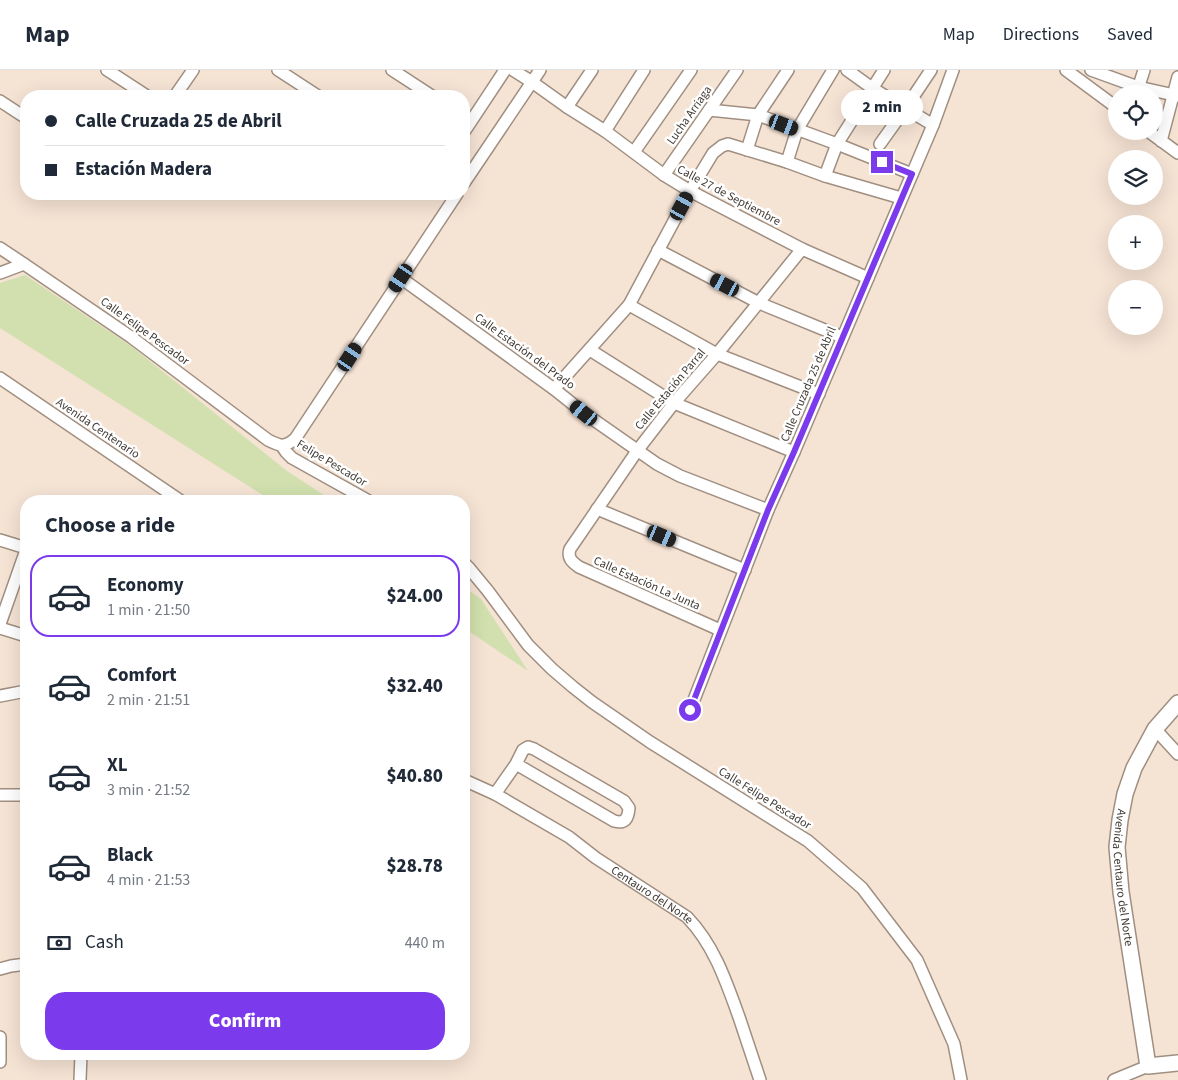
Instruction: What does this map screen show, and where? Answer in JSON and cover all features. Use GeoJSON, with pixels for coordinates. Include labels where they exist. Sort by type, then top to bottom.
{"type":"FeatureCollection","features":[{"type":"Feature","properties":{"kind":"main road","name":"Avenida Centauro del Norte"},"geometry":{"type":"LineString","coordinates":[[1148,1066],[1121,892],[1117,847],[1125,794],[1134,768],[1155,729],[1178,703]]}},
{"type":"Feature","properties":{"kind":"main road"},"geometry":{"type":"LineString","coordinates":[[1148,1066],[1178,1063]]}},
{"type":"Feature","properties":{"kind":"street"},"geometry":{"type":"LineString","coordinates":[[107,70],[138,90]]}},
{"type":"Feature","properties":{"kind":"street"},"geometry":{"type":"LineString","coordinates":[[179,90],[193,70]]}},
{"type":"Feature","properties":{"kind":"street"},"geometry":{"type":"LineString","coordinates":[[278,70],[309,90]]}},
{"type":"Feature","properties":{"kind":"street"},"geometry":{"type":"LineString","coordinates":[[392,70],[423,90]]}},
{"type":"Feature","properties":{"kind":"street"},"geometry":{"type":"LineString","coordinates":[[470,115],[505,70]]}},
{"type":"Feature","properties":{"kind":"street","name":"Calle 27 de Septiembre"},"geometry":{"type":"LineString","coordinates":[[513,70],[605,131],[690,192],[802,249],[868,278]]}},
{"type":"Feature","properties":{"kind":"street"},"geometry":{"type":"LineString","coordinates":[[470,174],[540,70]]}},
{"type":"Feature","properties":{"kind":"street"},"geometry":{"type":"LineString","coordinates":[[567,107],[592,70]]}},
{"type":"Feature","properties":{"kind":"street"},"geometry":{"type":"LineString","coordinates":[[605,131],[644,70]]}},
{"type":"Feature","properties":{"kind":"street"},"geometry":{"type":"LineString","coordinates":[[634,152],[691,70]]}},
{"type":"Feature","properties":{"kind":"street","name":"Lucha Arriaga"},"geometry":{"type":"LineString","coordinates":[[664,175],[737,70]]}},
{"type":"Feature","properties":{"kind":"street"},"geometry":{"type":"LineString","coordinates":[[747,150],[758,115],[788,70]]}},
{"type":"Feature","properties":{"kind":"street"},"geometry":{"type":"LineString","coordinates":[[787,162],[797,130],[833,70]]}},
{"type":"Feature","properties":{"kind":"street"},"geometry":{"type":"LineString","coordinates":[[847,70],[872,88],[933,125]]}},
{"type":"Feature","properties":{"kind":"street"},"geometry":{"type":"LineString","coordinates":[[825,176],[837,144],[884,70]]}},
{"type":"Feature","properties":{"kind":"street"},"geometry":{"type":"LineString","coordinates":[[880,144],[931,70]]}},
{"type":"Feature","properties":{"kind":"street","name":"Calle Cruzada 25 de Abril"},"geometry":{"type":"LineString","coordinates":[[690,710],[768,510],[933,125],[954,70]]}},
{"type":"Feature","properties":{"kind":"street"},"geometry":{"type":"LineString","coordinates":[[1066,70],[1108,101]]}},
{"type":"Feature","properties":{"kind":"street"},"geometry":{"type":"LineString","coordinates":[[1083,83],[1087,70]]}},
{"type":"Feature","properties":{"kind":"street"},"geometry":{"type":"LineString","coordinates":[[1091,70],[1126,85]]}},
{"type":"Feature","properties":{"kind":"street"},"geometry":{"type":"LineString","coordinates":[[1139,85],[1144,70]]}},
{"type":"Feature","properties":{"kind":"street"},"geometry":{"type":"LineString","coordinates":[[1178,76],[1176,96],[1161,141],[1178,153]]}},
{"type":"Feature","properties":{"kind":"street"},"geometry":{"type":"LineString","coordinates":[[1163,94],[1176,96]]}},
{"type":"Feature","properties":{"kind":"street"},"geometry":{"type":"LineString","coordinates":[[0,101],[20,114]]}},
{"type":"Feature","properties":{"kind":"street"},"geometry":{"type":"LineString","coordinates":[[709,110],[758,115],[912,174]]}},
{"type":"Feature","properties":{"kind":"street"},"geometry":{"type":"LineString","coordinates":[[554,388],[629,305],[690,192],[713,153],[722,146],[728,144],[825,176],[901,198]]}},
{"type":"Feature","properties":{"kind":"street"},"geometry":{"type":"LineString","coordinates":[[282,446],[289,444],[295,439],[453,200]]}},
{"type":"Feature","properties":{"kind":"street","name":"Calle Felipe Pescador"},"geometry":{"type":"LineString","coordinates":[[0,248],[131,337],[268,440],[282,446]]}},
{"type":"Feature","properties":{"kind":"street","name":"Calle Estación Parral"},"geometry":{"type":"LineString","coordinates":[[569,554],[570,549],[637,451],[674,402],[717,354],[802,249]]}},
{"type":"Feature","properties":{"kind":"street"},"geometry":{"type":"LineString","coordinates":[[658,250],[759,303],[842,337]]}},
{"type":"Feature","properties":{"kind":"street"},"geometry":{"type":"LineString","coordinates":[[0,273],[24,264]]}},
{"type":"Feature","properties":{"kind":"street","name":"Calle Estación del Prado"},"geometry":{"type":"LineString","coordinates":[[401,278],[554,388],[584,413],[657,464],[680,476],[768,510]]}},
{"type":"Feature","properties":{"kind":"street"},"geometry":{"type":"LineString","coordinates":[[629,305],[717,354],[819,394]]}},
{"type":"Feature","properties":{"kind":"street"},"geometry":{"type":"LineString","coordinates":[[590,350],[674,402],[794,452]]}},
{"type":"Feature","properties":{"kind":"street","name":"Avenida Centenario"},"geometry":{"type":"LineString","coordinates":[[0,378],[172,495]]}},
{"type":"Feature","properties":{"kind":"street","name":"Felipe Pescador"},"geometry":{"type":"LineString","coordinates":[[282,446],[292,458],[358,495]]}},
{"type":"Feature","properties":{"kind":"street"},"geometry":{"type":"LineString","coordinates":[[597,509],[745,570]]}},
{"type":"Feature","properties":{"kind":"street"},"geometry":{"type":"LineString","coordinates":[[0,540],[20,547]]}},
{"type":"Feature","properties":{"kind":"street","name":"Calle Estación La Junta"},"geometry":{"type":"LineString","coordinates":[[569,554],[573,563],[579,567],[720,630]]}},
{"type":"Feature","properties":{"kind":"street"},"geometry":{"type":"LineString","coordinates":[[0,624],[20,566]]}},
{"type":"Feature","properties":{"kind":"street","name":"Calle Felipe Pescador"},"geometry":{"type":"LineString","coordinates":[[470,569],[528,645],[592,702],[650,742],[808,842],[862,888],[917,960],[954,1044],[961,1080]]}},
{"type":"Feature","properties":{"kind":"street"},"geometry":{"type":"LineString","coordinates":[[0,628],[20,634]]}},
{"type":"Feature","properties":{"kind":"street"},"geometry":{"type":"LineString","coordinates":[[0,696],[20,691]]}},
{"type":"Feature","properties":{"kind":"street"},"geometry":{"type":"LineString","coordinates":[[1155,729],[1178,754]]}},
{"type":"Feature","properties":{"kind":"street"},"geometry":{"type":"LineString","coordinates":[[495,794],[516,764],[523,750],[528,747],[624,801],[629,808],[629,814],[625,820],[620,822],[614,821],[516,764]]}},
{"type":"Feature","properties":{"kind":"street","name":"Centauro del Norte"},"geometry":{"type":"LineString","coordinates":[[470,783],[495,794],[569,837],[596,858],[687,918],[699,930],[720,968],[760,1080]]}},
{"type":"Feature","properties":{"kind":"street"},"geometry":{"type":"LineString","coordinates":[[0,795],[20,795]]}},
{"type":"Feature","properties":{"kind":"street"},"geometry":{"type":"LineString","coordinates":[[0,969],[20,965]]}},
{"type":"Feature","properties":{"kind":"street"},"geometry":{"type":"LineString","coordinates":[[0,1037],[0,1062]]}},
{"type":"Feature","properties":{"kind":"street"},"geometry":{"type":"LineString","coordinates":[[80,1080],[81,1060]]}},
{"type":"Feature","properties":{"kind":"street"},"geometry":{"type":"LineString","coordinates":[[1114,1080],[1148,1066]]}},
{"type":"Feature","properties":{"kind":"green space"},"geometry":{"type":"Polygon","coordinates":[[[25,275],[131,346],[287,471],[324,495],[263,495],[0,328],[0,283],[25,275]]]}},
{"type":"Feature","properties":{"kind":"green space"},"geometry":{"type":"Polygon","coordinates":[[[470,591],[481,599],[528,671],[470,632],[470,591]]]}},
{"type":"Feature","properties":{"kind":"route"},"geometry":{"type":"LineString","coordinates":[[690,710],[768,510],[912,174],[882,162]]}}]}
